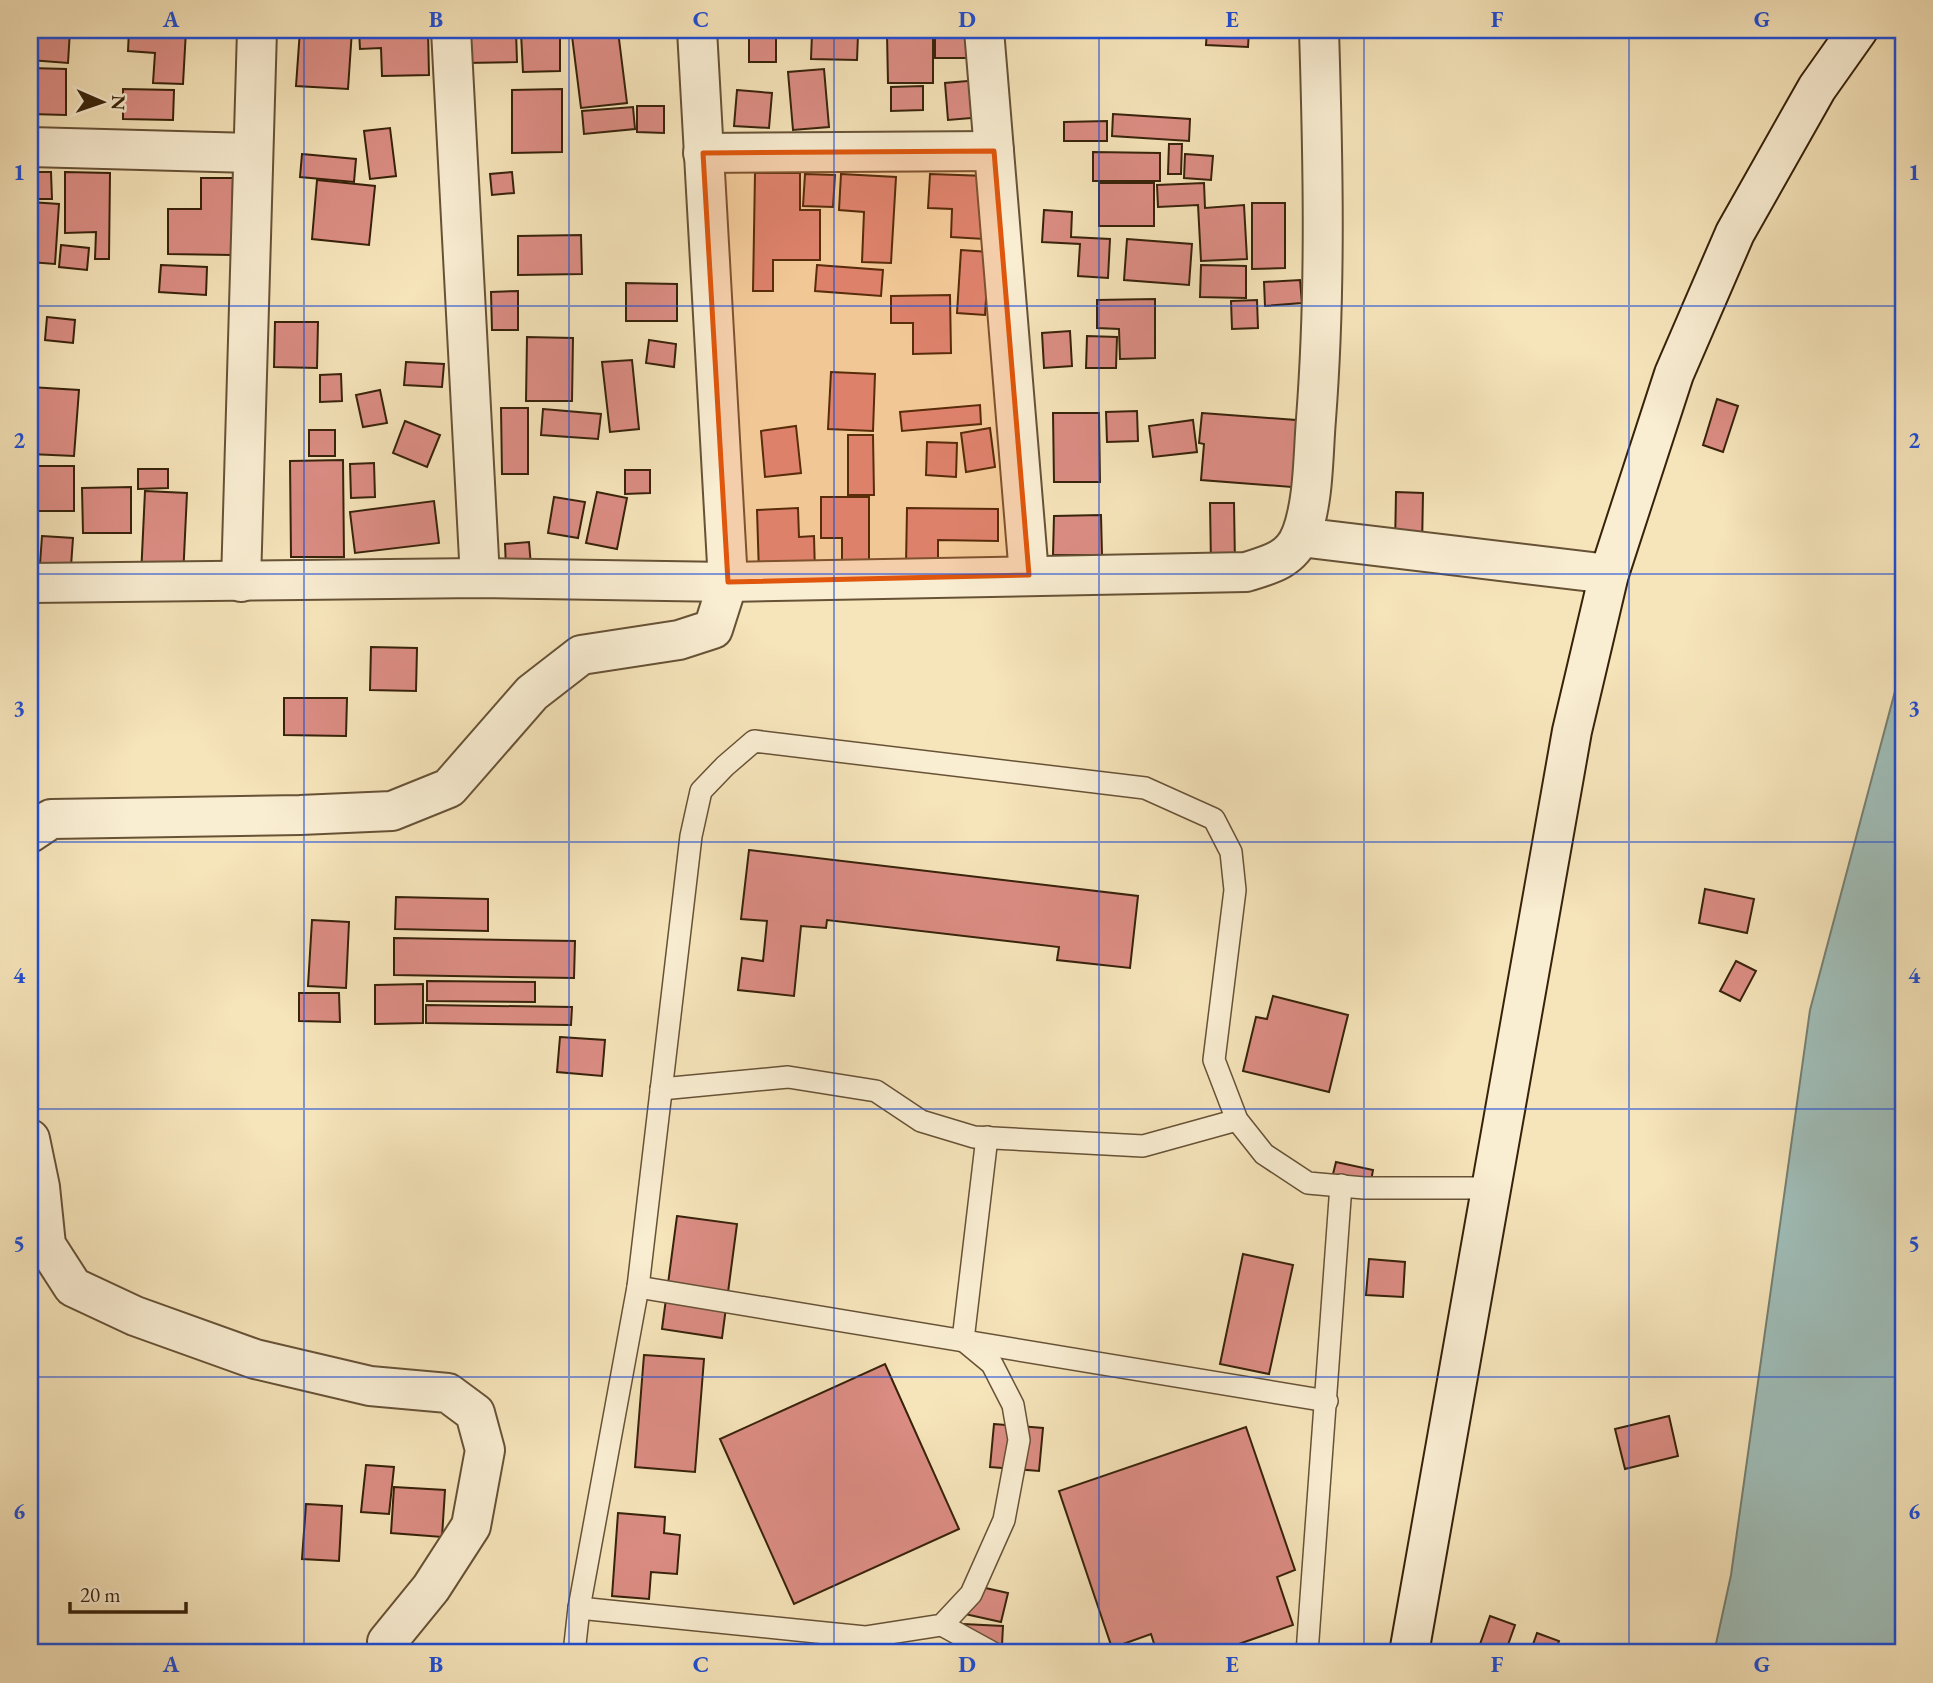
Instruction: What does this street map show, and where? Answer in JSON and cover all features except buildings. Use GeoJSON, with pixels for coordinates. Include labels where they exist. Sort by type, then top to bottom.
{"type":"FeatureCollection","features":[{"type":"Feature","properties":{"kind":"street"},"geometry":{"type":"LineString","coordinates":[[241,582],[257,30]]}},
{"type":"Feature","properties":{"kind":"street"},"geometry":{"type":"LineString","coordinates":[[450,30],[480,578]]}},
{"type":"Feature","properties":{"kind":"street"},"geometry":{"type":"LineString","coordinates":[[30,833],[51,819],[300,816],[392,811],[449,788],[531,693],[581,655],[679,640],[713,629],[728,582],[697,30]]}},
{"type":"Feature","properties":{"kind":"street"},"geometry":{"type":"LineString","coordinates":[[984,30],[1028,575]]}},
{"type":"Feature","properties":{"kind":"street"},"geometry":{"type":"LineString","coordinates":[[30,583],[480,578],[728,582],[1246,572],[1280,562],[1300,537],[1310,493],[1322,341],[1319,30]]}},
{"type":"Feature","properties":{"kind":"street"},"geometry":{"type":"LineString","coordinates":[[1409,1653],[1572,731],[1609,573],[1674,373],[1735,233],[1817,88],[1858,30]]}},
{"type":"Feature","properties":{"kind":"street"},"geometry":{"type":"LineString","coordinates":[[30,148],[252,153]]}},
{"type":"Feature","properties":{"kind":"street"},"geometry":{"type":"LineString","coordinates":[[703,153],[994,150]]}},
{"type":"Feature","properties":{"kind":"street"},"geometry":{"type":"LineString","coordinates":[[1300,537],[1609,573]]}},
{"type":"Feature","properties":{"kind":"street"},"geometry":{"type":"LineString","coordinates":[[30,1139],[40,1187],[46,1245],[74,1287],[135,1316],[255,1359],[370,1386],[448,1393],[475,1413],[485,1450],[471,1526],[431,1588],[387,1642]]}},
{"type":"Feature","properties":{"kind":"lane"},"geometry":{"type":"LineString","coordinates":[[574,1653],[579,1608],[638,1287],[691,836],[701,792],[754,741],[1145,788],[1214,819],[1231,852],[1235,890],[1214,1060],[1237,1120],[1264,1154],[1308,1183],[1492,1188]]}},
{"type":"Feature","properties":{"kind":"lane"},"geometry":{"type":"LineString","coordinates":[[660,1089],[789,1077],[876,1091],[921,1121],[974,1137],[1143,1146],[1237,1120]]}},
{"type":"Feature","properties":{"kind":"lane"},"geometry":{"type":"LineString","coordinates":[[963,1340],[986,1137]]}},
{"type":"Feature","properties":{"kind":"lane"},"geometry":{"type":"LineString","coordinates":[[1307,1653],[1341,1185]]}},
{"type":"Feature","properties":{"kind":"lane"},"geometry":{"type":"LineString","coordinates":[[638,1287],[1327,1401]]}},
{"type":"Feature","properties":{"kind":"lane"},"geometry":{"type":"LineString","coordinates":[[942,1625],[971,1594],[1004,1520],[1019,1440],[1013,1405],[992,1364],[963,1340]]}},
{"type":"Feature","properties":{"kind":"lane"},"geometry":{"type":"LineString","coordinates":[[579,1608],[865,1637],[942,1625],[993,1653]]}},
{"type":"Feature","properties":{"kind":"highlighted area"},"geometry":{"type":"Polygon","coordinates":[[[994,151],[1029,575],[728,582],[703,153],[994,151]]]}},
{"type":"Feature","properties":{"kind":"water"},"geometry":{"type":"Polygon","coordinates":[[[1903,650],[1903,1653],[1714,1653],[1731,1575],[1810,1010],[1898,680],[1903,650]]]}}]}
